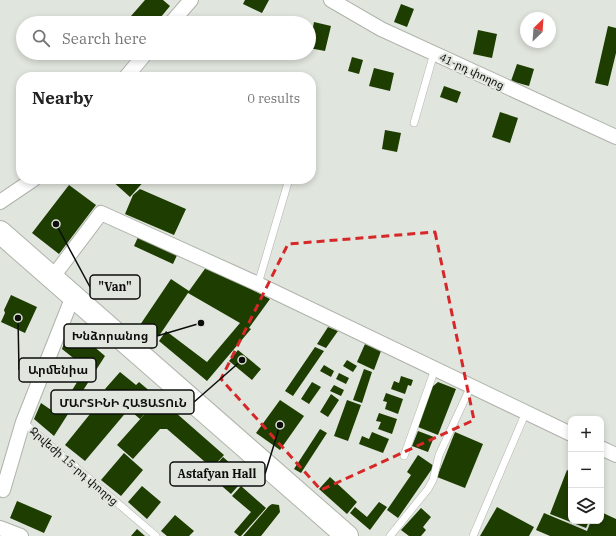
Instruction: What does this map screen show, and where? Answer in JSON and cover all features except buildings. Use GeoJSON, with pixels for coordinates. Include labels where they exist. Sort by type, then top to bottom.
{"type":"FeatureCollection","features":[{"type":"Feature","properties":{"kind":"main road"},"geometry":{"type":"LineString","coordinates":[[0,232],[52,278],[71,301],[332,536]]}},
{"type":"Feature","properties":{"kind":"main road"},"geometry":{"type":"LineString","coordinates":[[0,245],[71,301],[347,536]]}},
{"type":"Feature","properties":{"kind":"street"},"geometry":{"type":"LineString","coordinates":[[177,16],[191,0]]}},
{"type":"Feature","properties":{"kind":"street","name":"41-րդ փողոց"},"geometry":{"type":"LineString","coordinates":[[331,0],[381,28],[616,137]]}},
{"type":"Feature","properties":{"kind":"street"},"geometry":{"type":"LineString","coordinates":[[130,72],[140,60]]}},
{"type":"Feature","properties":{"kind":"street"},"geometry":{"type":"LineString","coordinates":[[0,202],[27,184]]}},
{"type":"Feature","properties":{"kind":"street"},"geometry":{"type":"LineString","coordinates":[[52,278],[101,213],[258,284],[568,433]]}},
{"type":"Feature","properties":{"kind":"street","name":"Ջրվեժի 15-րդ փողոց"},"geometry":{"type":"LineString","coordinates":[[23,422],[71,301]]}},
{"type":"Feature","properties":{"kind":"street"},"geometry":{"type":"LineString","coordinates":[[1,493],[23,422]]}},
{"type":"Feature","properties":{"kind":"street"},"geometry":{"type":"LineString","coordinates":[[604,449],[616,455]]}},
{"type":"Feature","properties":{"kind":"street"},"geometry":{"type":"LineString","coordinates":[[0,528],[21,536]]}},
{"type":"Feature","properties":{"kind":"lane"},"geometry":{"type":"LineString","coordinates":[[414,123],[434,53]]}},
{"type":"Feature","properties":{"kind":"lane"},"geometry":{"type":"LineString","coordinates":[[258,284],[288,184]]}},
{"type":"Feature","properties":{"kind":"lane"},"geometry":{"type":"LineString","coordinates":[[404,456],[435,369]]}},
{"type":"Feature","properties":{"kind":"lane"},"geometry":{"type":"LineString","coordinates":[[390,536],[428,490],[433,480],[440,455],[471,386]]}},
{"type":"Feature","properties":{"kind":"lane"},"geometry":{"type":"LineString","coordinates":[[473,536],[526,412]]}},
{"type":"Feature","properties":{"kind":"lane","name":"Ջրվեժի 15-րդ փողոց"},"geometry":{"type":"LineString","coordinates":[[23,422],[156,536]]}},
{"type":"Feature","properties":{"kind":"highlighted area"},"geometry":{"type":"Polygon","coordinates":[[[435,232],[474,420],[321,490],[221,379],[288,244],[435,232]]]}},
{"type":"Feature","properties":{"kind":"place","name":"\"Van\""},"geometry":{"type":"Point","coordinates":[56,224]}},
{"type":"Feature","properties":{"kind":"place","name":"Արմենիա"},"geometry":{"type":"Point","coordinates":[18,318]}},
{"type":"Feature","properties":{"kind":"place","name":"Խնձորանոց"},"geometry":{"type":"Point","coordinates":[201,323]}},
{"type":"Feature","properties":{"kind":"place","name":"ՄԱՐՏԻՆԻ ՀԱՑԱՏՈւՆ"},"geometry":{"type":"Point","coordinates":[242,360]}},
{"type":"Feature","properties":{"kind":"place","name":"Astafyan Hall"},"geometry":{"type":"Point","coordinates":[280,425]}}]}
